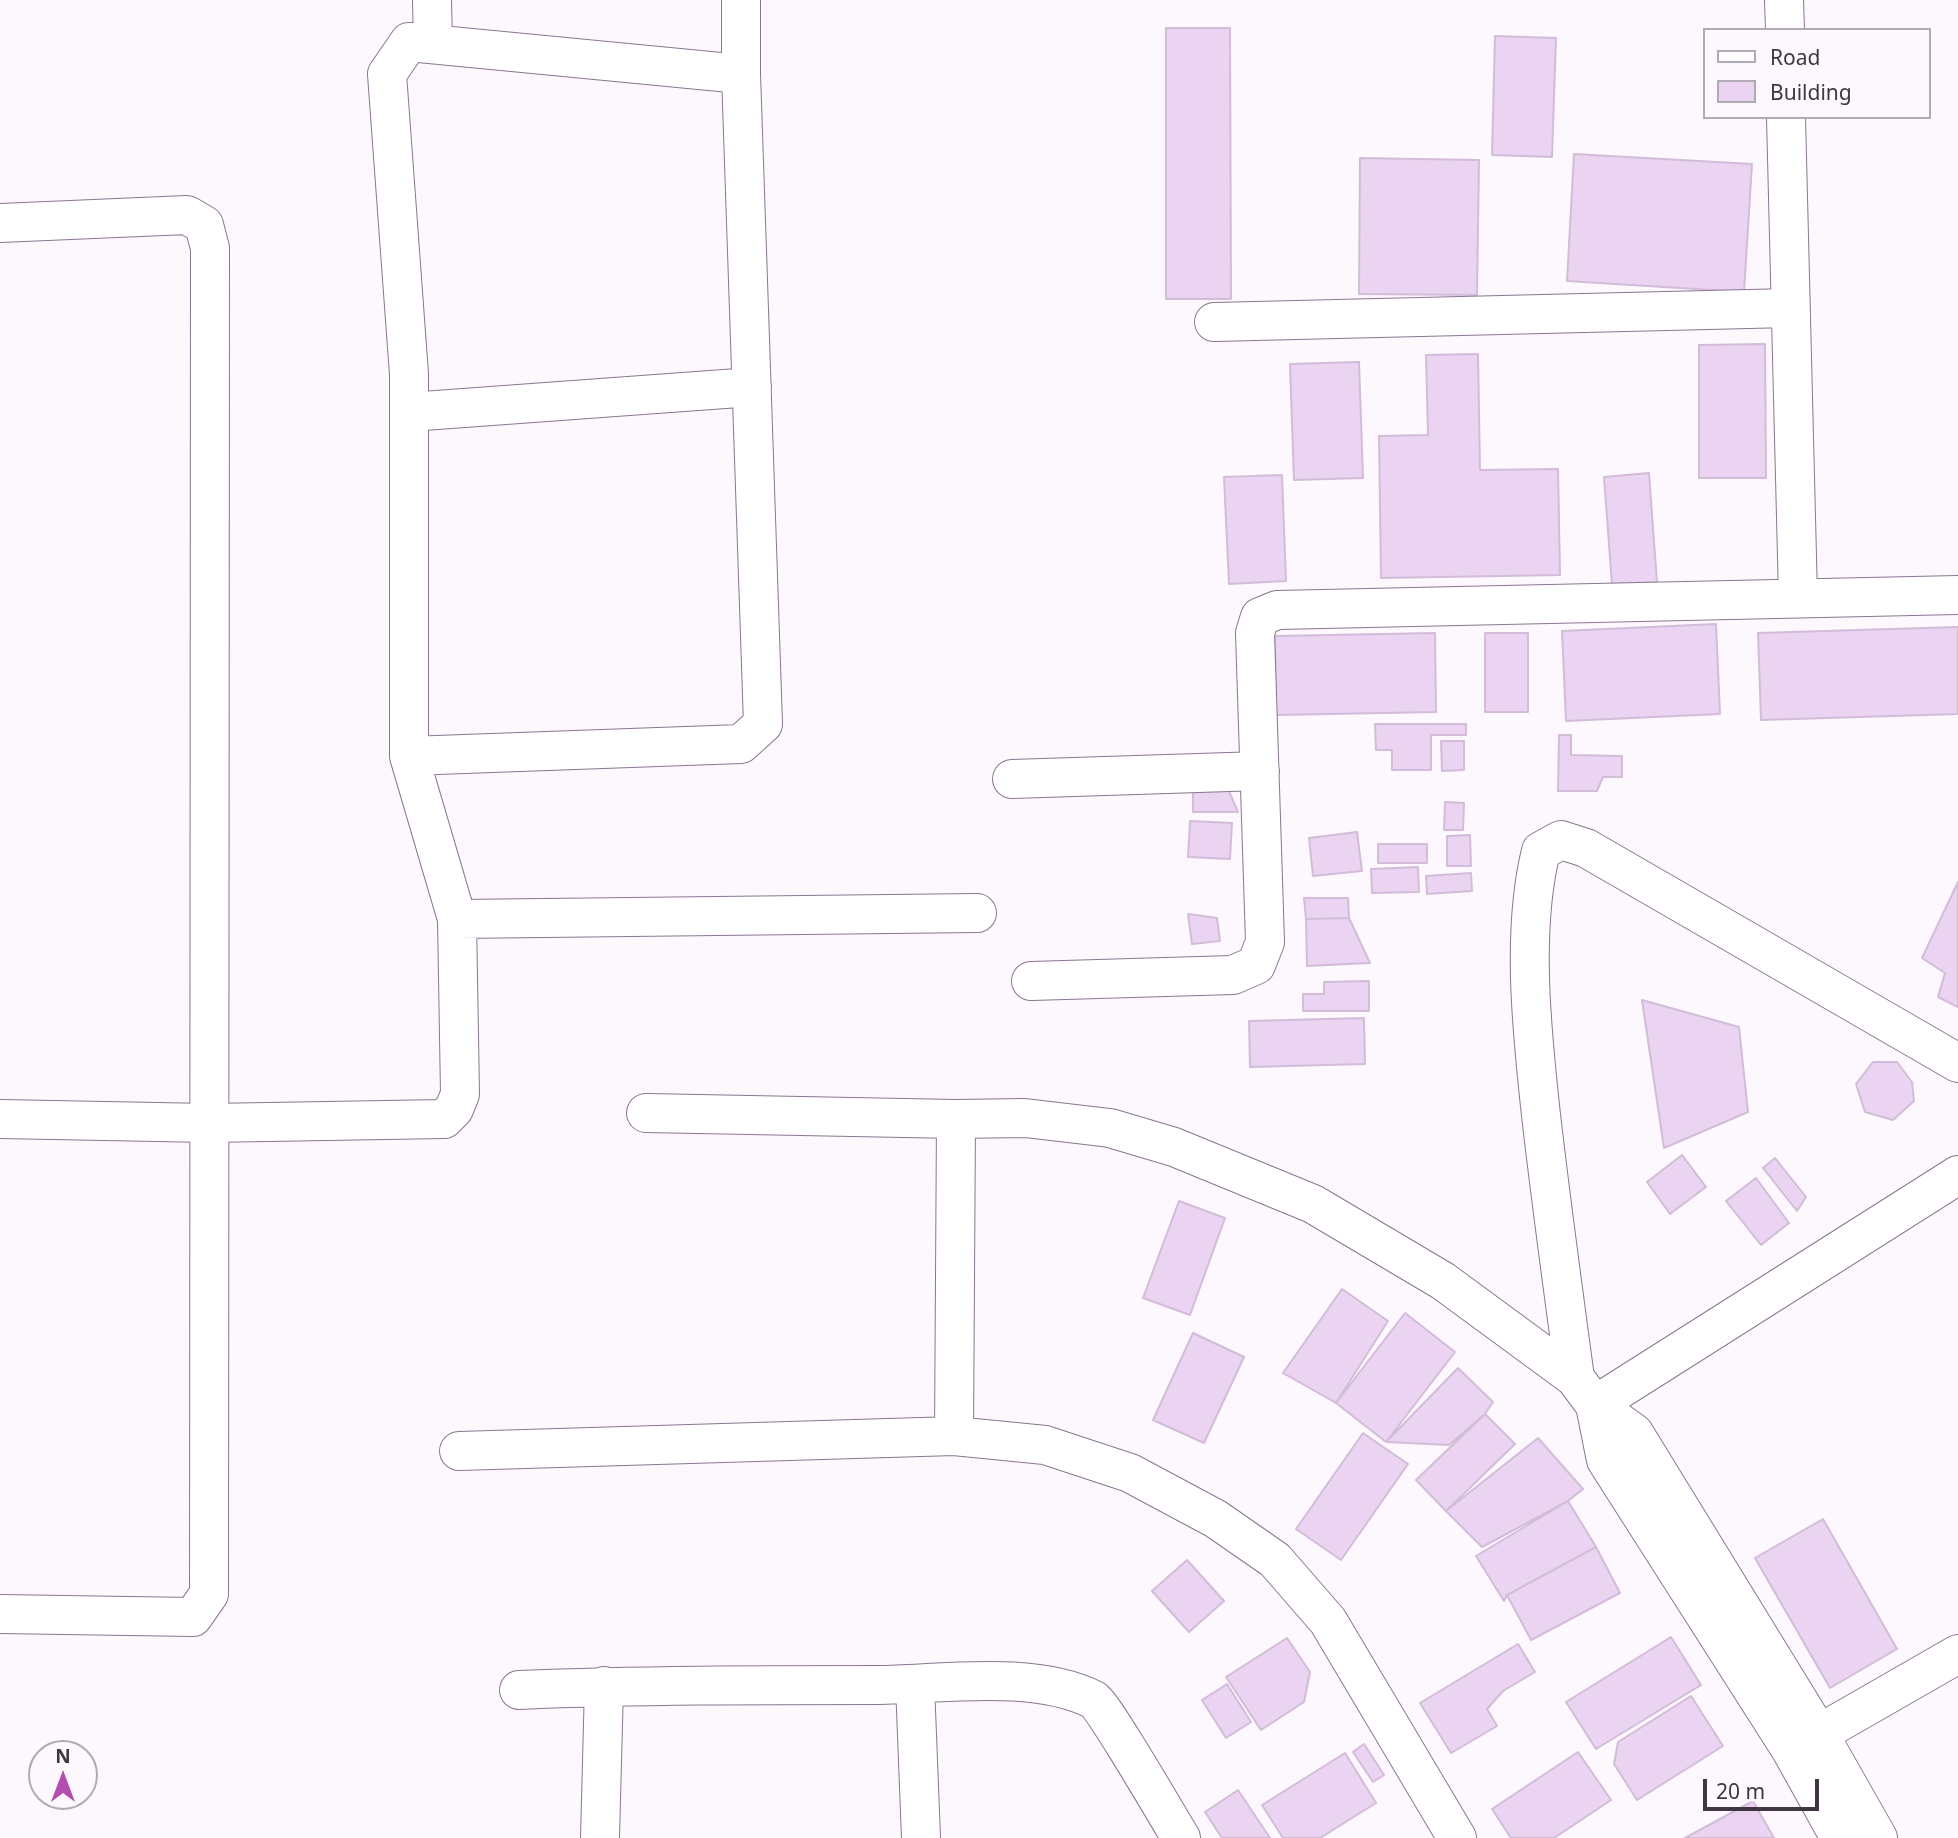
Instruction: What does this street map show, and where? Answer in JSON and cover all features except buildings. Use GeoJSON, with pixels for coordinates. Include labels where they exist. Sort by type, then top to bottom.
{"type":"FeatureCollection","features":[{"type":"Feature","properties":{"kind":"street"},"geometry":{"type":"LineString","coordinates":[[432,0],[433,44]]}},
{"type":"Feature","properties":{"kind":"street"},"geometry":{"type":"LineString","coordinates":[[409,756],[741,744],[763,724],[741,74],[741,0]]}},
{"type":"Feature","properties":{"kind":"street"},"geometry":{"type":"LineString","coordinates":[[1784,0],[1785,28]]}},
{"type":"Feature","properties":{"kind":"street"},"geometry":{"type":"LineString","coordinates":[[0,1119],[209,1124],[444,1119],[454,1109],[460,1094],[457,919],[409,756],[408,360],[387,74],[409,43],[741,74]]}},
{"type":"Feature","properties":{"kind":"street"},"geometry":{"type":"LineString","coordinates":[[1786,119],[1798,597]]}},
{"type":"Feature","properties":{"kind":"street"},"geometry":{"type":"LineString","coordinates":[[0,223],[187,215],[204,225],[210,248],[209,1594],[193,1617],[0,1614]]}},
{"type":"Feature","properties":{"kind":"street"},"geometry":{"type":"LineString","coordinates":[[1214,322],[1790,308]]}},
{"type":"Feature","properties":{"kind":"street"},"geometry":{"type":"LineString","coordinates":[[409,412],[752,387]]}},
{"type":"Feature","properties":{"kind":"street"},"geometry":{"type":"LineString","coordinates":[[1031,981],[1233,975],[1256,965],[1265,942],[1255,633],[1260,617],[1277,610],[1958,595]]}},
{"type":"Feature","properties":{"kind":"street"},"geometry":{"type":"LineString","coordinates":[[1012,779],[1260,771]]}},
{"type":"Feature","properties":{"kind":"street"},"geometry":{"type":"LineString","coordinates":[[1878,1838],[1805,1742],[1606,1460],[1585,1391],[1550,1197],[1531,1027],[1534,879],[1541,851],[1561,841],[1586,848],[1958,1063]]}},
{"type":"Feature","properties":{"kind":"street"},"geometry":{"type":"LineString","coordinates":[[457,919],[977,913]]}},
{"type":"Feature","properties":{"kind":"street"},"geometry":{"type":"LineString","coordinates":[[646,1113],[1025,1118],[1110,1128],[1174,1147],[1313,1204],[1443,1281],[1585,1391]]}},
{"type":"Feature","properties":{"kind":"street"},"geometry":{"type":"LineString","coordinates":[[954,1436],[956,1119]]}},
{"type":"Feature","properties":{"kind":"street"},"geometry":{"type":"LineString","coordinates":[[1585,1391],[1958,1175]]}},
{"type":"Feature","properties":{"kind":"street"},"geometry":{"type":"LineString","coordinates":[[459,1451],[954,1436],[1045,1445],[1130,1473],[1216,1519],[1275,1560],[1328,1621],[1457,1838]]}},
{"type":"Feature","properties":{"kind":"street"},"geometry":{"type":"LineString","coordinates":[[1805,1742],[1958,1654]]}},
{"type":"Feature","properties":{"kind":"street"},"geometry":{"type":"LineString","coordinates":[[519,1690],[604,1686],[1013,1681],[1060,1689],[1096,1701],[1181,1838]]}},
{"type":"Feature","properties":{"kind":"street"},"geometry":{"type":"LineString","coordinates":[[915,1684],[921,1838]]}},
{"type":"Feature","properties":{"kind":"street"},"geometry":{"type":"LineString","coordinates":[[600,1838],[604,1686]]}},
{"type":"Feature","properties":{"kind":"street"},"geometry":{"type":"LineString","coordinates":[[1805,1742],[1840,1838]]}}]}
